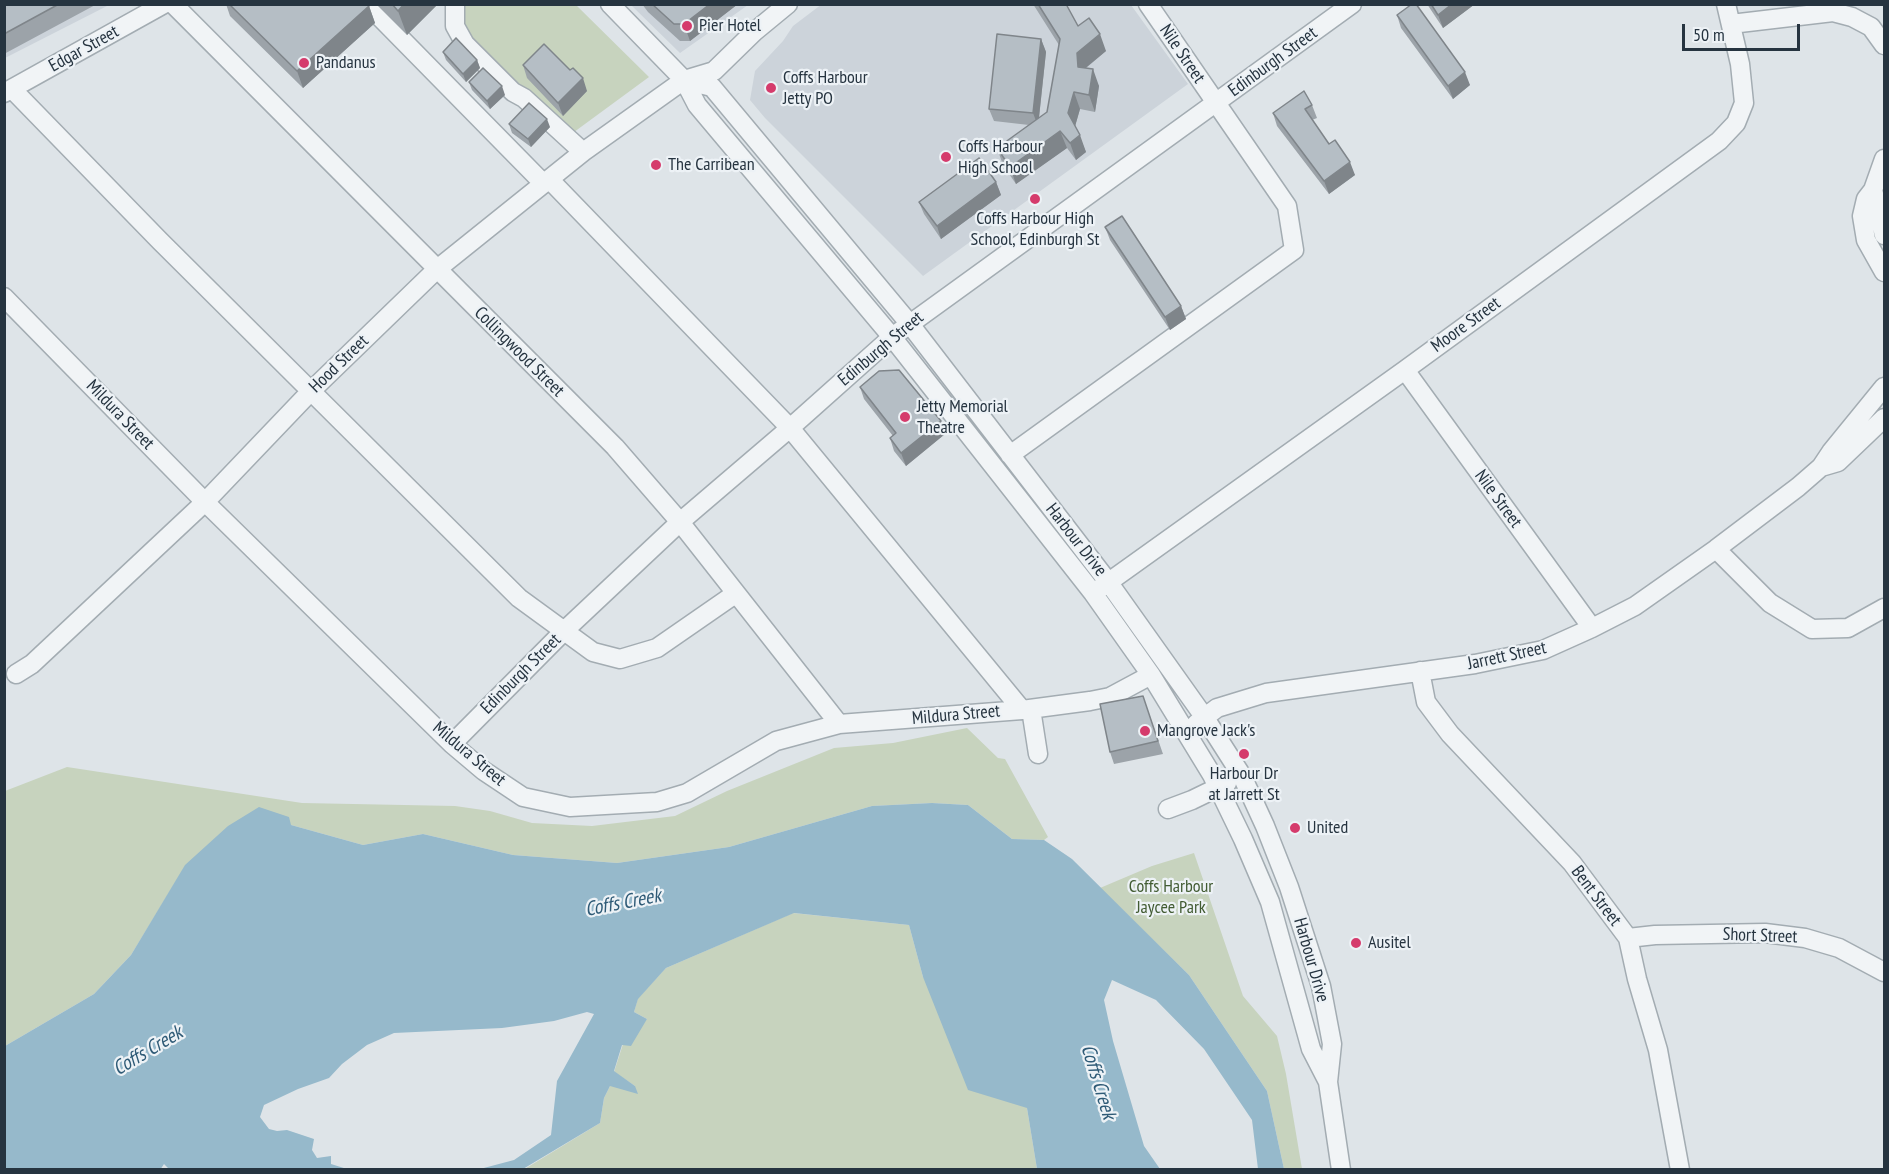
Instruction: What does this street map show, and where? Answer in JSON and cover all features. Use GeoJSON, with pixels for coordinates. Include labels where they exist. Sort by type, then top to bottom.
{"type":"FeatureCollection","features":[{"type":"Feature","properties":{"kind":"street"},"geometry":{"type":"LineString","coordinates":[[367,4],[790,428],[1027,710],[1038,754]]}},
{"type":"Feature","properties":{"kind":"street"},"geometry":{"type":"LineString","coordinates":[[455,4],[455,26],[465,44],[513,92],[524,98],[583,152]]}},
{"type":"Feature","properties":{"kind":"street","name":"Harbour Drive"},"geometry":{"type":"LineString","coordinates":[[610,4],[684,80],[697,105],[892,337],[1093,593],[1151,675],[1218,788],[1244,839],[1270,902],[1311,1048],[1328,1082]]}},
{"type":"Feature","properties":{"kind":"street","name":"Hood Street"},"geometry":{"type":"LineString","coordinates":[[16,674],[32,664],[205,502],[312,390],[436,270],[583,152],[684,80],[714,71],[754,32],[788,4]]}},
{"type":"Feature","properties":{"kind":"street","name":"Nile Street"},"geometry":{"type":"LineString","coordinates":[[1010,455],[1294,250],[1287,206],[1148,4]]}},
{"type":"Feature","properties":{"kind":"street","name":"Edinburgh Street"},"geometry":{"type":"LineString","coordinates":[[452,744],[564,631],[680,522],[909,323],[1352,4]]}},
{"type":"Feature","properties":{"kind":"street","name":"Moore Street"},"geometry":{"type":"LineString","coordinates":[[1093,593],[1405,370],[1719,141],[1736,123],[1744,103],[1740,64],[1726,4]]}},
{"type":"Feature","properties":{"kind":"street","name":"Edgar Street"},"geometry":{"type":"LineString","coordinates":[[8,91],[175,6]]}},
{"type":"Feature","properties":{"kind":"street","name":"Collingwood Street"},"geometry":{"type":"LineString","coordinates":[[175,6],[615,447],[680,522],[839,724]]}},
{"type":"Feature","properties":{"kind":"street"},"geometry":{"type":"LineString","coordinates":[[1731,24],[1833,12],[1852,17],[1871,27],[1884,45]]}},
{"type":"Feature","properties":{"kind":"street","name":"Harbour Drive"},"geometry":{"type":"LineString","coordinates":[[684,80],[712,87],[909,323],[1109,583],[1242,776],[1290,887],[1321,986],[1332,1044],[1328,1082],[1341,1170]]}},
{"type":"Feature","properties":{"kind":"street"},"geometry":{"type":"LineString","coordinates":[[8,91],[312,390],[519,598],[593,652],[620,659],[657,648],[735,594]]}},
{"type":"Feature","properties":{"kind":"street"},"geometry":{"type":"LineString","coordinates":[[1884,159],[1873,190],[1866,199],[1862,216],[1863,229],[1872,253],[1884,272]]}},
{"type":"Feature","properties":{"kind":"street"},"geometry":{"type":"LineString","coordinates":[[1873,190],[1884,235]]}},
{"type":"Feature","properties":{"kind":"street","name":"Mildura Street"},"geometry":{"type":"LineString","coordinates":[[6,302],[205,502],[452,744],[483,771],[523,797],[570,807],[657,802],[687,793],[776,741],[839,724],[1027,710],[1110,698],[1151,675]]}},
{"type":"Feature","properties":{"kind":"street","name":"Nile Street"},"geometry":{"type":"LineString","coordinates":[[1405,370],[1592,628]]}},
{"type":"Feature","properties":{"kind":"street","name":"Jarrett Street"},"geometry":{"type":"LineString","coordinates":[[1185,731],[1217,708],[1266,693],[1475,664],[1543,650],[1592,628],[1635,606],[1716,549],[1821,467],[1884,387]]}},
{"type":"Feature","properties":{"kind":"street","name":"Jarrett Street"},"geometry":{"type":"LineString","coordinates":[[1821,467],[1838,462],[1884,418]]}},
{"type":"Feature","properties":{"kind":"street"},"geometry":{"type":"LineString","coordinates":[[1716,549],[1770,603],[1812,629],[1848,628],[1884,608]]}},
{"type":"Feature","properties":{"kind":"street","name":"Bent Street"},"geometry":{"type":"LineString","coordinates":[[1420,671],[1426,702],[1450,734],[1572,863],[1628,938],[1658,1050],[1680,1170]]}},
{"type":"Feature","properties":{"kind":"street"},"geometry":{"type":"LineString","coordinates":[[1168,809],[1242,776]]}},
{"type":"Feature","properties":{"kind":"street","name":"Short Street"},"geometry":{"type":"LineString","coordinates":[[1628,938],[1655,935],[1765,933],[1805,938],[1839,948],[1884,972]]}},
{"type":"Feature","properties":{"kind":"shaded area","name":"Coffs Harbour High School"},"geometry":{"type":"Polygon","coordinates":[[[822,4],[1131,5],[1188,84],[923,276],[765,118],[750,100],[755,71],[783,41],[793,26],[822,4]]]}},
{"type":"Feature","properties":{"kind":"shaded area"},"geometry":{"type":"Polygon","coordinates":[[[5,5],[109,5],[5,58],[5,5]]]}},
{"type":"Feature","properties":{"kind":"shaded area","name":"Pier Hotel"},"geometry":{"type":"Polygon","coordinates":[[[631,5],[748,5],[680,53],[631,5]]]}},
{"type":"Feature","properties":{"kind":"green space"},"geometry":{"type":"Polygon","coordinates":[[[460,5],[576,5],[649,77],[570,135],[464,34],[460,5]]]}},
{"type":"Feature","properties":{"kind":"green space"},"geometry":{"type":"Polygon","coordinates":[[[967,728],[998,758],[1005,759],[1048,837],[1044,840],[1012,839],[968,805],[932,803],[872,806],[729,847],[617,863],[513,855],[423,834],[363,845],[291,825],[186,865],[131,955],[94,994],[5,1046],[5,791],[67,767],[302,803],[455,806],[490,811],[532,823],[592,826],[675,816],[727,791],[834,748],[893,743],[967,728]]]}},
{"type":"Feature","properties":{"kind":"green space","name":"Coffs Harbour Jaycee Park"},"geometry":{"type":"Polygon","coordinates":[[[1194,853],[1243,996],[1277,1036],[1286,1074],[1302,1169],[1284,1169],[1267,1091],[1189,975],[1100,888],[1152,866],[1194,853]]]}},
{"type":"Feature","properties":{"kind":"green space"},"geometry":{"type":"Polygon","coordinates":[[[793,913],[909,925],[923,977],[1027,1108],[1037,1169],[523,1170],[600,1123],[604,1098],[610,1086],[635,1086],[614,1072],[623,1044],[647,1019],[634,1012],[638,998],[666,968],[793,913]]]}},
{"type":"Feature","properties":{"kind":"water","name":"Coffs Creek"},"geometry":{"type":"Polygon","coordinates":[[[932,803],[968,805],[1012,839],[1044,840],[1072,859],[1189,975],[1267,1091],[1284,1169],[1258,1169],[1252,1120],[1204,1049],[1156,1000],[1112,980],[1104,1000],[1113,1041],[1144,1146],[1160,1169],[1037,1169],[1027,1108],[968,1090],[923,977],[909,925],[794,913],[666,968],[638,999],[634,1012],[647,1019],[631,1046],[622,1045],[614,1071],[635,1086],[638,1094],[610,1086],[604,1098],[600,1123],[523,1169],[480,1169],[514,1160],[551,1135],[557,1081],[594,1014],[587,1012],[554,1021],[502,1028],[394,1033],[367,1045],[342,1064],[329,1078],[264,1105],[260,1117],[269,1129],[287,1130],[314,1139],[312,1150],[317,1158],[331,1156],[331,1164],[347,1169],[170,1170],[164,1164],[160,1170],[5,1169],[5,1046],[94,994],[131,955],[185,865],[228,826],[259,807],[289,817],[291,825],[363,845],[423,834],[513,855],[617,863],[729,847],[872,806],[932,803]]]}},
{"type":"Feature","properties":{"kind":"building"},"geometry":{"type":"Polygon","coordinates":[[[4,4],[59,4],[4,34],[4,4]]]}},
{"type":"Feature","properties":{"kind":"building","name":"Pandanus"},"geometry":{"type":"Polygon","coordinates":[[[229,4],[367,4],[369,6],[297,71],[229,4]]]}},
{"type":"Feature","properties":{"kind":"building"},"geometry":{"type":"Polygon","coordinates":[[[392,4],[404,4],[398,11],[392,4]]]}},
{"type":"Feature","properties":{"kind":"building"},"geometry":{"type":"Polygon","coordinates":[[[652,4],[710,4],[684,24],[674,24],[652,4]]]}},
{"type":"Feature","properties":{"kind":"building"},"geometry":{"type":"Polygon","coordinates":[[[1038,4],[1066,4],[1078,26],[1089,18],[1100,34],[1077,53],[1078,67],[1093,69],[1089,95],[1074,92],[1068,113],[1080,135],[1070,143],[1060,131],[1010,167],[997,148],[1047,112],[1060,39],[1038,4]]]}},
{"type":"Feature","properties":{"kind":"building"},"geometry":{"type":"Polygon","coordinates":[[[1412,4],[1416,4],[1465,72],[1448,86],[1397,15],[1412,4]]]}},
{"type":"Feature","properties":{"kind":"building"},"geometry":{"type":"Polygon","coordinates":[[[1431,4],[1452,4],[1438,15],[1431,4]]]}},
{"type":"Feature","properties":{"kind":"building"},"geometry":{"type":"Polygon","coordinates":[[[997,34],[1041,39],[1033,113],[989,109],[997,34]]]}},
{"type":"Feature","properties":{"kind":"building"},"geometry":{"type":"Polygon","coordinates":[[[456,38],[477,60],[463,74],[443,52],[456,38]]]}},
{"type":"Feature","properties":{"kind":"building"},"geometry":{"type":"Polygon","coordinates":[[[544,44],[570,70],[573,68],[583,78],[558,103],[523,65],[544,44]]]}},
{"type":"Feature","properties":{"kind":"building"},"geometry":{"type":"Polygon","coordinates":[[[483,68],[502,86],[487,101],[469,82],[483,68]]]}},
{"type":"Feature","properties":{"kind":"building"},"geometry":{"type":"Polygon","coordinates":[[[1304,91],[1312,105],[1305,109],[1329,144],[1335,140],[1350,162],[1324,181],[1273,113],[1304,91]]]}},
{"type":"Feature","properties":{"kind":"building"},"geometry":{"type":"Polygon","coordinates":[[[529,103],[547,119],[528,139],[509,124],[529,103]]]}},
{"type":"Feature","properties":{"kind":"building"},"geometry":{"type":"Polygon","coordinates":[[[979,158],[996,182],[937,226],[919,202],[979,158]]]}},
{"type":"Feature","properties":{"kind":"building"},"geometry":{"type":"Polygon","coordinates":[[[1122,216],[1181,306],[1165,317],[1105,227],[1122,216]]]}},
{"type":"Feature","properties":{"kind":"building","name":"Jetty Memorial Theatre"},"geometry":{"type":"Polygon","coordinates":[[[899,370],[941,421],[901,453],[890,438],[896,433],[860,387],[879,371],[899,370]]]}},
{"type":"Feature","properties":{"kind":"building"},"geometry":{"type":"Polygon","coordinates":[[[1143,696],[1158,741],[1110,752],[1100,704],[1143,696]]]}},
{"type":"Feature","properties":{"kind":"place","name":"Pier Hotel"},"geometry":{"type":"Point","coordinates":[687,26]}},
{"type":"Feature","properties":{"kind":"place","name":"Pandanus"},"geometry":{"type":"Point","coordinates":[304,63]}},
{"type":"Feature","properties":{"kind":"place","name":"Coffs Harbour Jetty PO"},"geometry":{"type":"Point","coordinates":[771,88]}},
{"type":"Feature","properties":{"kind":"place","name":"Coffs Harbour High School"},"geometry":{"type":"Point","coordinates":[946,157]}},
{"type":"Feature","properties":{"kind":"place","name":"The Carribean"},"geometry":{"type":"Point","coordinates":[656,165]}},
{"type":"Feature","properties":{"kind":"place","name":"Coffs Harbour High School, Edinburgh St"},"geometry":{"type":"Point","coordinates":[1035,199]}},
{"type":"Feature","properties":{"kind":"place","name":"Jetty Memorial Theatre"},"geometry":{"type":"Point","coordinates":[905,417]}},
{"type":"Feature","properties":{"kind":"place","name":"Mangrove Jack's"},"geometry":{"type":"Point","coordinates":[1145,731]}},
{"type":"Feature","properties":{"kind":"place","name":"Harbour Dr at Jarrett St"},"geometry":{"type":"Point","coordinates":[1244,754]}},
{"type":"Feature","properties":{"kind":"place","name":"United"},"geometry":{"type":"Point","coordinates":[1295,828]}},
{"type":"Feature","properties":{"kind":"place","name":"Ausitel"},"geometry":{"type":"Point","coordinates":[1356,943]}}]}
